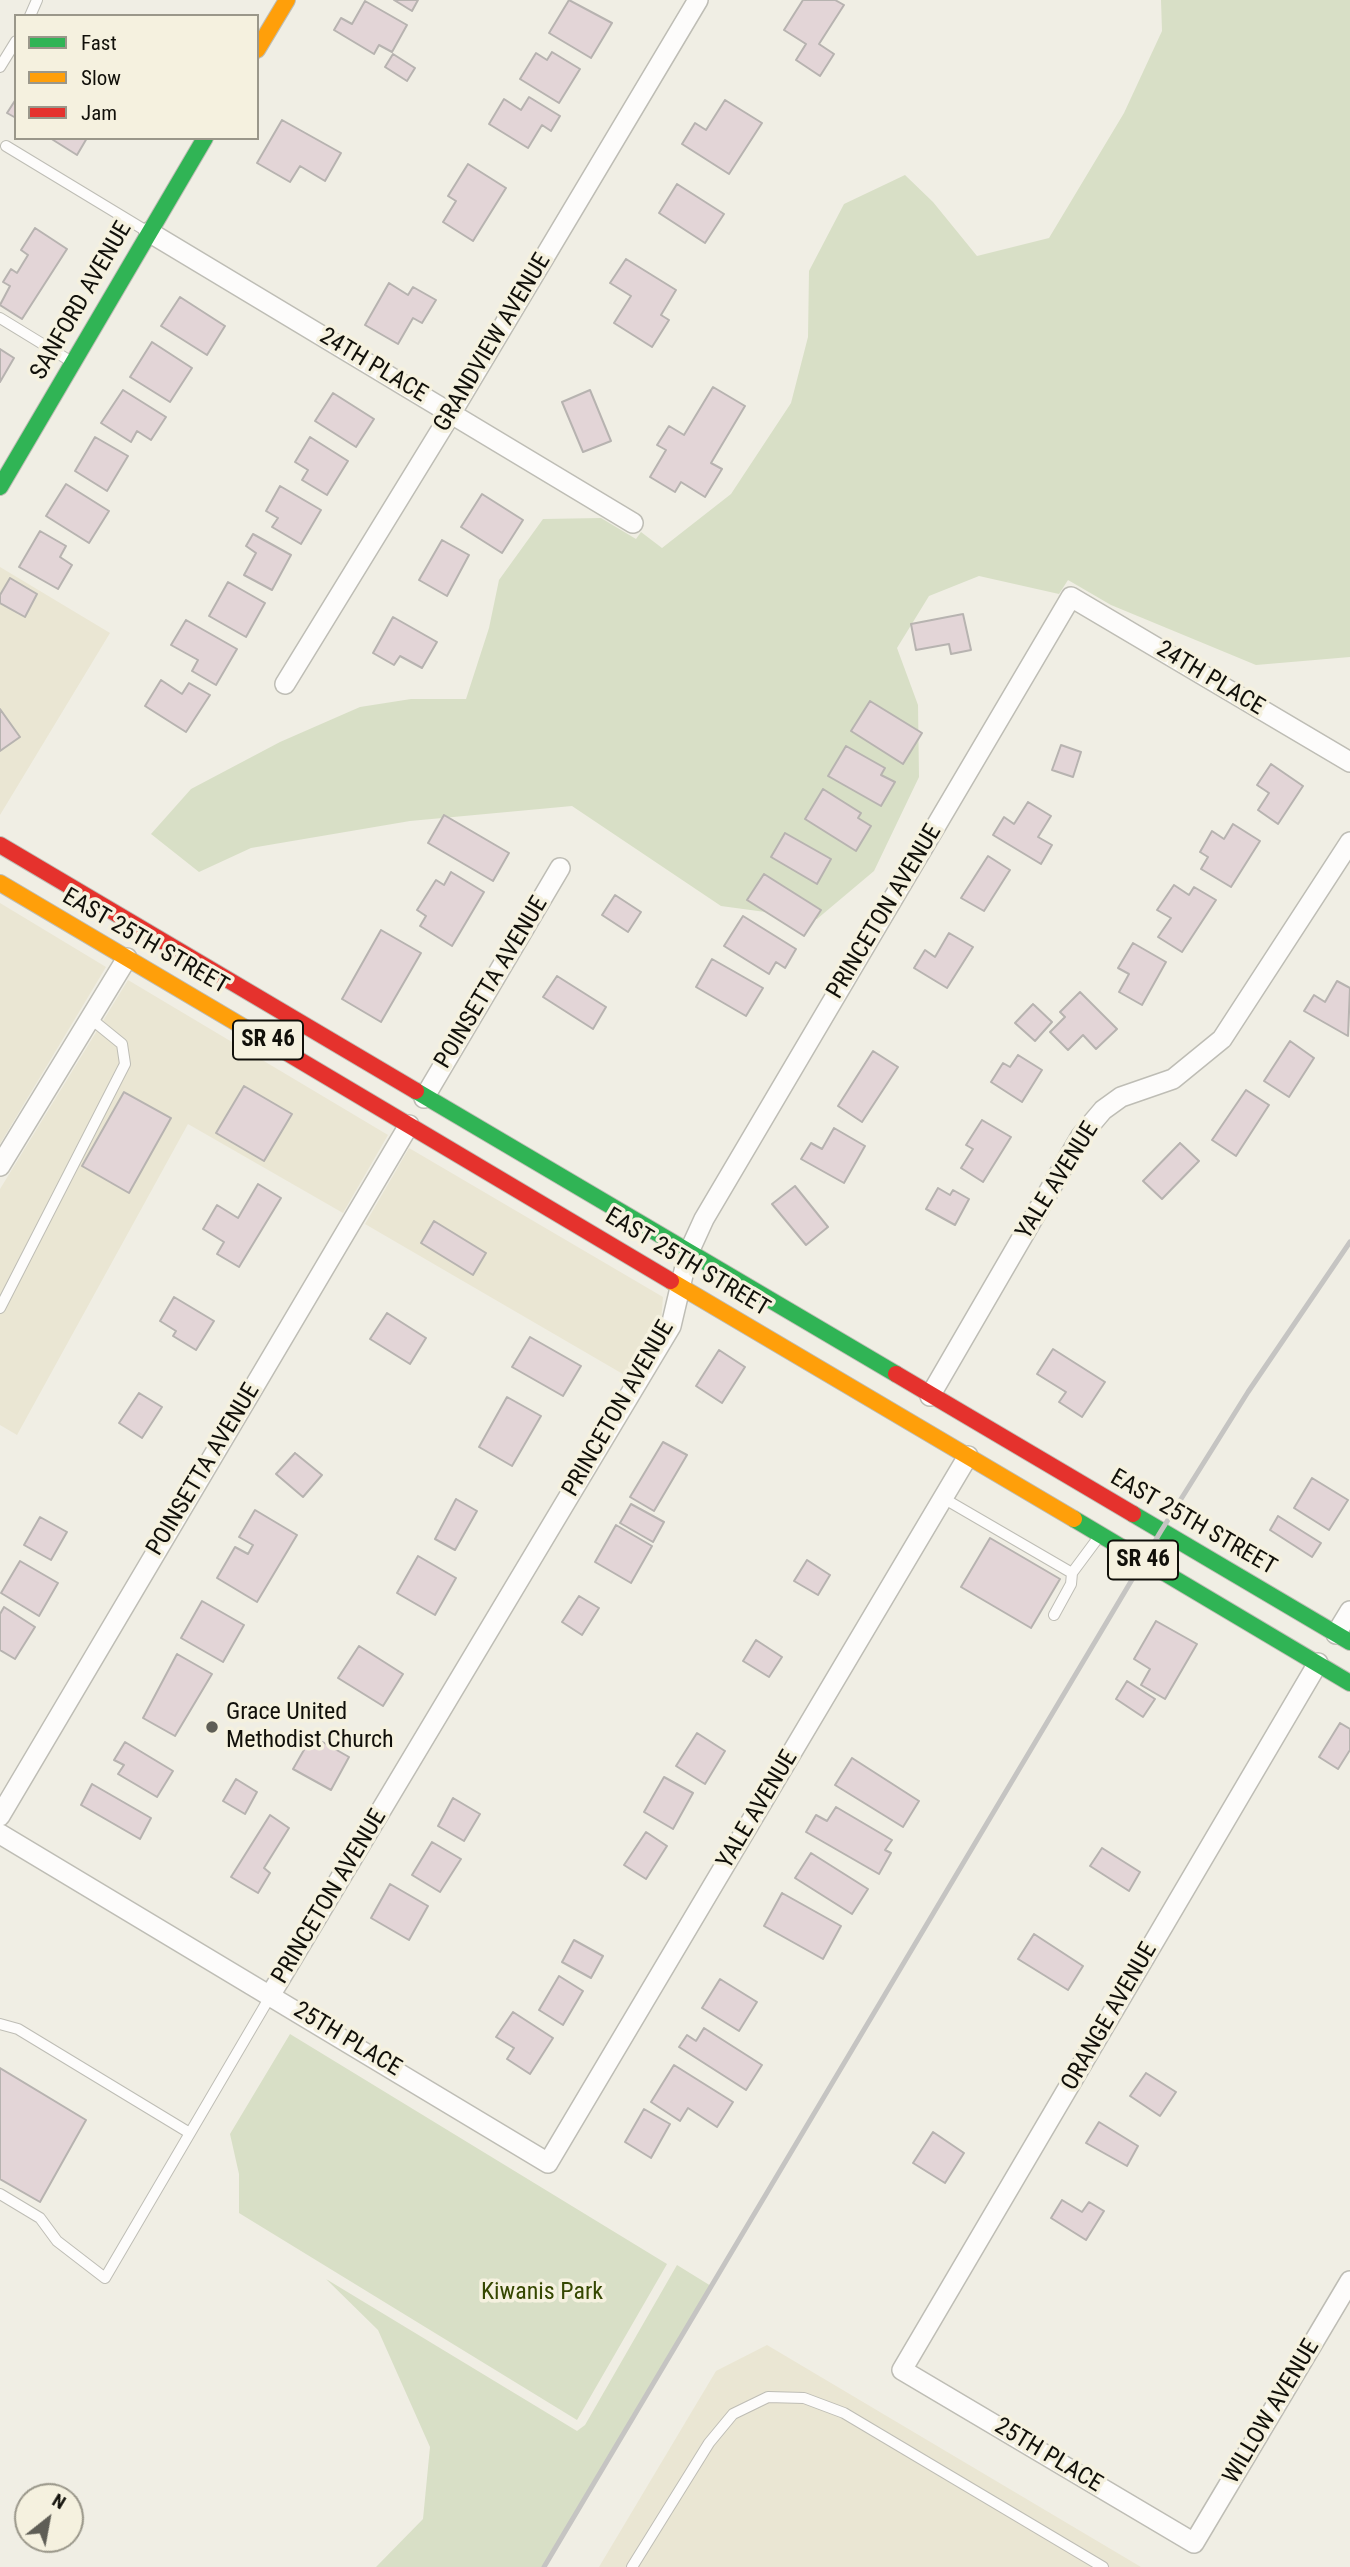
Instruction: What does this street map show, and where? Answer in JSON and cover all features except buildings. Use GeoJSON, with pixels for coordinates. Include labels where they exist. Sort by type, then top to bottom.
{"type":"FeatureCollection","features":[{"type":"Feature","properties":{"kind":"main road"},"geometry":{"type":"LineString","coordinates":[[259,47],[287,0]]}},
{"type":"Feature","properties":{"kind":"main road","name":"SANFORD AVENUE"},"geometry":{"type":"LineString","coordinates":[[0,486],[204,140]]}},
{"type":"Feature","properties":{"kind":"main road","name":"EAST 25TH STREET"},"geometry":{"type":"LineString","coordinates":[[0,845],[688,1254],[1343,1638]]}},
{"type":"Feature","properties":{"kind":"main road","name":"EAST 25TH STREET"},"geometry":{"type":"LineString","coordinates":[[0,883],[1350,1683]]}},
{"type":"Feature","properties":{"kind":"main road"},"geometry":{"type":"LineString","coordinates":[[279,1047],[313,1052],[399,1102],[424,1098]]}},
{"type":"Feature","properties":{"kind":"main road"},"geometry":{"type":"LineString","coordinates":[[1169,1576],[1209,1581],[1313,1642],[1343,1638]]}},
{"type":"Feature","properties":{"kind":"street","name":"GRANDVIEW AVENUE"},"geometry":{"type":"LineString","coordinates":[[285,684],[452,412],[698,0]]}},
{"type":"Feature","properties":{"kind":"street","name":"24TH PLACE"},"geometry":{"type":"LineString","coordinates":[[149,232],[633,523]]}},
{"type":"Feature","properties":{"kind":"street","name":"24TH PLACE"},"geometry":{"type":"LineString","coordinates":[[1071,597],[1350,762]]}},
{"type":"Feature","properties":{"kind":"street","name":"PRINCETON AVENUE"},"geometry":{"type":"LineString","coordinates":[[271,1994],[671,1326],[688,1254],[704,1219],[1071,597]]}},
{"type":"Feature","properties":{"kind":"street","name":"YALE AVENUE"},"geometry":{"type":"LineString","coordinates":[[930,1396],[1081,1136],[1104,1110],[1121,1097],[1173,1079],[1222,1039],[1350,842]]}},
{"type":"Feature","properties":{"kind":"street","name":"POINSETTA AVENUE"},"geometry":{"type":"LineString","coordinates":[[424,1098],[560,868]]}},
{"type":"Feature","properties":{"kind":"street"},"geometry":{"type":"LineString","coordinates":[[0,1166],[127,958]]}},
{"type":"Feature","properties":{"kind":"street","name":"POINSETTA AVENUE"},"geometry":{"type":"LineString","coordinates":[[0,1816],[409,1125]]}},
{"type":"Feature","properties":{"kind":"street","name":"YALE AVENUE"},"geometry":{"type":"LineString","coordinates":[[548,2163],[968,1456]]}},
{"type":"Feature","properties":{"kind":"street"},"geometry":{"type":"LineString","coordinates":[[1343,1638],[1350,1611]]}},
{"type":"Feature","properties":{"kind":"street","name":"ORANGE AVENUE"},"geometry":{"type":"LineString","coordinates":[[902,2370],[1318,1663]]}},
{"type":"Feature","properties":{"kind":"street","name":"25TH PLACE"},"geometry":{"type":"LineString","coordinates":[[0,1834],[271,1994],[548,2163]]}},
{"type":"Feature","properties":{"kind":"street","name":"WILLOW AVENUE"},"geometry":{"type":"LineString","coordinates":[[1194,2543],[1350,2281]]}},
{"type":"Feature","properties":{"kind":"street","name":"25TH PLACE"},"geometry":{"type":"LineString","coordinates":[[902,2370],[1194,2543]]}},
{"type":"Feature","properties":{"kind":"lane"},"geometry":{"type":"LineString","coordinates":[[0,66],[14,44]]}},
{"type":"Feature","properties":{"kind":"lane"},"geometry":{"type":"LineString","coordinates":[[6,146],[149,232]]}},
{"type":"Feature","properties":{"kind":"lane"},"geometry":{"type":"LineString","coordinates":[[0,318],[73,362]]}},
{"type":"Feature","properties":{"kind":"lane"},"geometry":{"type":"LineString","coordinates":[[0,1308],[125,1064],[122,1044],[90,1018]]}},
{"type":"Feature","properties":{"kind":"lane"},"geometry":{"type":"LineString","coordinates":[[943,1498],[1072,1573]]}},
{"type":"Feature","properties":{"kind":"lane"},"geometry":{"type":"LineString","coordinates":[[1054,1615],[1071,1584],[1072,1573],[1100,1535]]}},
{"type":"Feature","properties":{"kind":"lane"},"geometry":{"type":"LineString","coordinates":[[0,2194],[40,2218],[57,2241],[105,2278],[271,1994]]}},
{"type":"Feature","properties":{"kind":"lane"},"geometry":{"type":"LineString","coordinates":[[0,2024],[18,2029],[188,2132]]}},
{"type":"Feature","properties":{"kind":"lane"},"geometry":{"type":"LineString","coordinates":[[632,2567],[709,2443],[733,2414],[768,2397],[804,2398],[844,2413],[1103,2567]]}},
{"type":"Feature","properties":{"kind":"shaded area"},"geometry":{"type":"Polygon","coordinates":[[[0,567],[110,633],[0,815],[0,567]]]}},
{"type":"Feature","properties":{"kind":"shaded area"},"geometry":{"type":"Polygon","coordinates":[[[0,903],[106,967],[0,1144],[0,903]]]}},
{"type":"Feature","properties":{"kind":"shaded area"},"geometry":{"type":"Polygon","coordinates":[[[128,980],[388,1135],[343,1213],[188,1124],[17,1435],[0,1425],[0,1189],[128,980]]]}},
{"type":"Feature","properties":{"kind":"shaded area"},"geometry":{"type":"Polygon","coordinates":[[[409,1148],[663,1297],[661,1322],[628,1377],[365,1224],[409,1148]]]}},
{"type":"Feature","properties":{"kind":"shaded area"},"geometry":{"type":"Polygon","coordinates":[[[767,2345],[1141,2567],[599,2567],[716,2371],[767,2345]]]}},
{"type":"Feature","properties":{"kind":"green space"},"geometry":{"type":"Polygon","coordinates":[[[1161,0],[1350,0],[1350,657],[1256,665],[1111,605],[1068,580],[1059,594],[979,576],[929,596],[897,648],[918,705],[919,777],[874,871],[817,919],[721,906],[572,806],[410,821],[251,848],[199,872],[151,834],[191,789],[280,742],[360,707],[411,699],[466,699],[489,628],[499,580],[543,519],[601,518],[636,539],[641,532],[662,548],[731,494],[791,403],[808,337],[809,271],[844,204],[905,175],[933,202],[977,256],[1049,238],[1124,113],[1162,31],[1161,0]]]}},
{"type":"Feature","properties":{"kind":"green space","name":"Kiwanis Park"},"geometry":{"type":"Polygon","coordinates":[[[290,2034],[667,2264],[577,2420],[239,2213],[239,2174],[230,2134],[290,2034]]]}},
{"type":"Feature","properties":{"kind":"green space"},"geometry":{"type":"Polygon","coordinates":[[[677,2265],[711,2286],[545,2567],[376,2567],[423,2519],[430,2447],[378,2330],[326,2279],[577,2431],[585,2425],[677,2265]]]}},
{"type":"Feature","properties":{"kind":"railway"},"geometry":{"type":"LineString","coordinates":[[544,2567],[1161,1531],[1248,1392],[1350,1242]]}},
{"type":"Feature","properties":{"kind":"traffic: fast"},"geometry":{"type":"LineString","coordinates":[[0,487],[204,140]]}},
{"type":"Feature","properties":{"kind":"traffic: fast"},"geometry":{"type":"LineString","coordinates":[[416,1091],[896,1374]]}},
{"type":"Feature","properties":{"kind":"traffic: fast"},"geometry":{"type":"LineString","coordinates":[[1133,1514],[1350,1642]]}},
{"type":"Feature","properties":{"kind":"traffic: fast"},"geometry":{"type":"LineString","coordinates":[[1074,1519],[1350,1683]]}},
{"type":"Feature","properties":{"kind":"traffic: slow"},"geometry":{"type":"LineString","coordinates":[[259,47],[287,0]]}},
{"type":"Feature","properties":{"kind":"traffic: slow"},"geometry":{"type":"LineString","coordinates":[[0,883],[279,1048]]}},
{"type":"Feature","properties":{"kind":"traffic: slow"},"geometry":{"type":"LineString","coordinates":[[671,1281],[1074,1519]]}},
{"type":"Feature","properties":{"kind":"traffic: jam"},"geometry":{"type":"LineString","coordinates":[[0,845],[416,1091]]}},
{"type":"Feature","properties":{"kind":"traffic: jam"},"geometry":{"type":"LineString","coordinates":[[279,1048],[671,1281]]}},
{"type":"Feature","properties":{"kind":"traffic: jam"},"geometry":{"type":"LineString","coordinates":[[896,1374],[1133,1514]]}},
{"type":"Feature","properties":{"kind":"place","name":"Grace United Methodist Church"},"geometry":{"type":"Point","coordinates":[212,1727]}}]}
